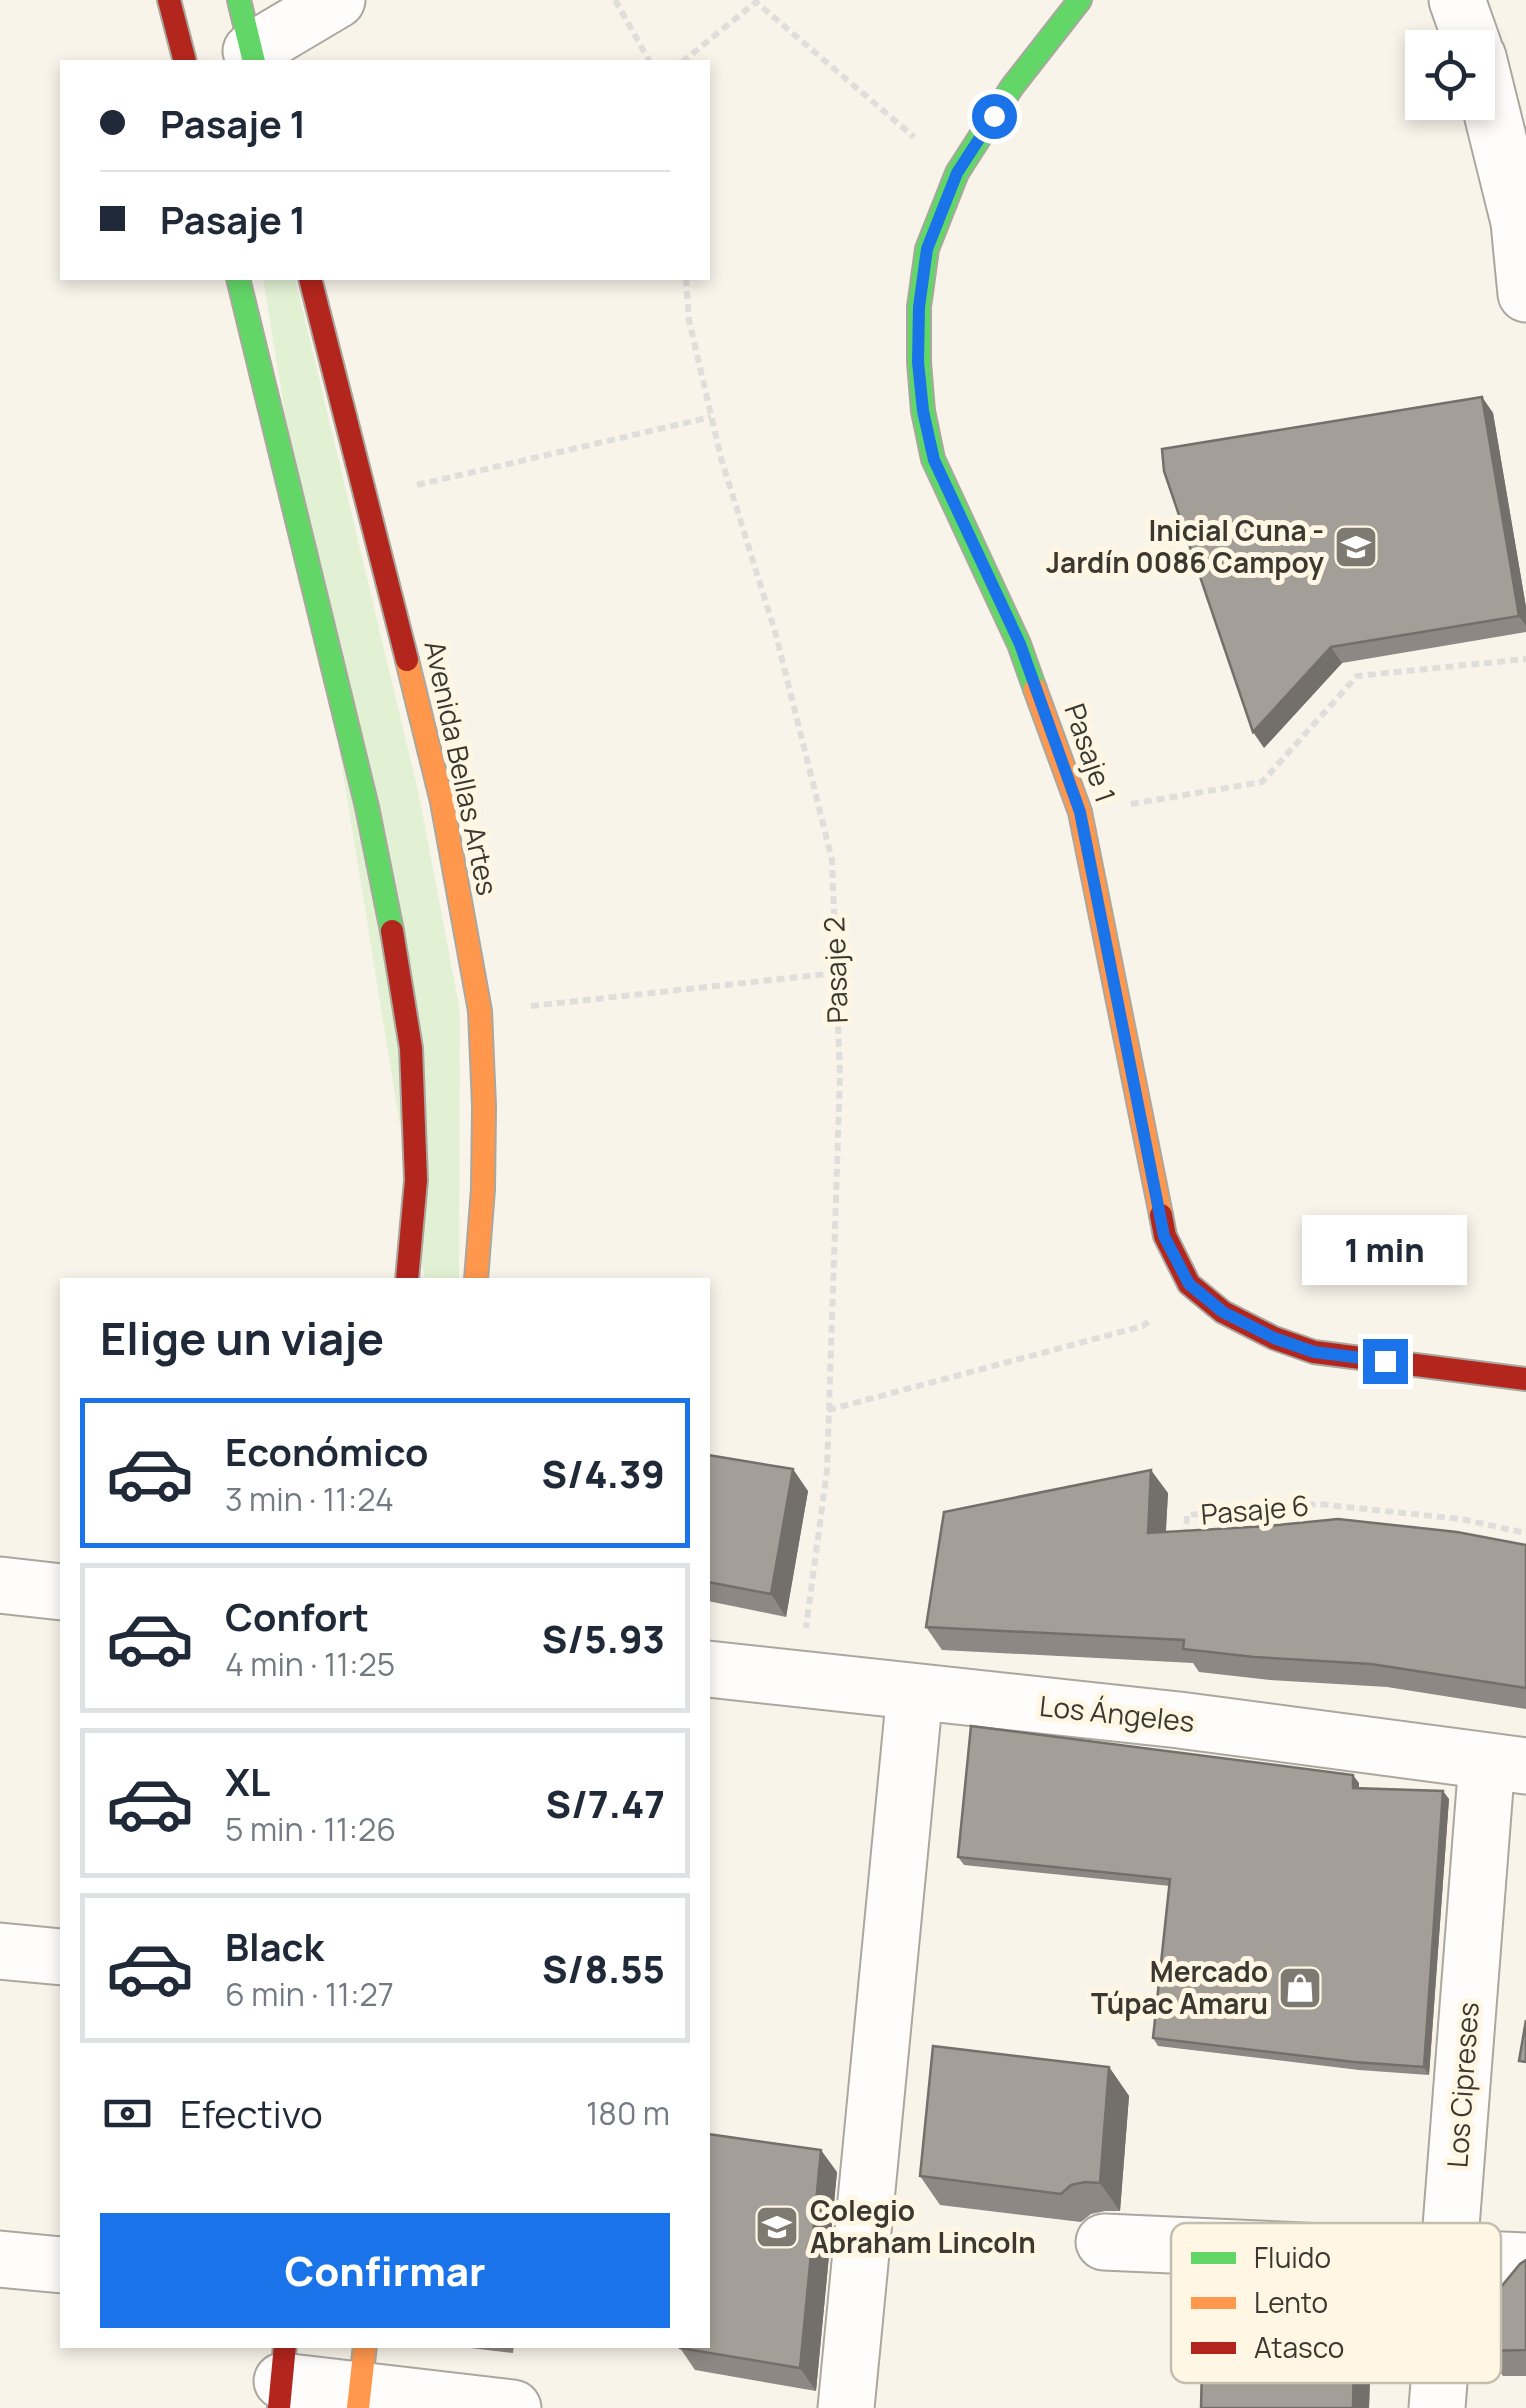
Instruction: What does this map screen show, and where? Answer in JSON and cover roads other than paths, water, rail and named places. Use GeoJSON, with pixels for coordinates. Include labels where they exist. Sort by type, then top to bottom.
{"type":"FeatureCollection","features":[{"type":"Feature","properties":{"kind":"street"},"geometry":{"type":"LineString","coordinates":[[169,0],[184,60]]}},
{"type":"Feature","properties":{"kind":"street"},"geometry":{"type":"LineString","coordinates":[[248,38],[337,0]]}},
{"type":"Feature","properties":{"kind":"street","name":"Pasaje 1"},"geometry":{"type":"LineString","coordinates":[[1080,0],[1012,87],[957,173],[927,249],[919,307],[918,362],[934,460],[1020,644],[1080,812],[1164,1236],[1189,1284],[1223,1312],[1274,1338],[1314,1352],[1526,1379]]}},
{"type":"Feature","properties":{"kind":"street"},"geometry":{"type":"LineString","coordinates":[[1457,0],[1468,30]]}},
{"type":"Feature","properties":{"kind":"street"},"geometry":{"type":"LineString","coordinates":[[1494,120],[1519,222],[1526,294]]}},
{"type":"Feature","properties":{"kind":"street"},"geometry":{"type":"LineString","coordinates":[[238,280],[367,807],[393,937],[411,1048],[416,1180],[407,1278]]}},
{"type":"Feature","properties":{"kind":"street","name":"Avenida Bellas Artes"},"geometry":{"type":"LineString","coordinates":[[311,280],[442,802],[480,1011],[484,1172],[476,1278]]}},
{"type":"Feature","properties":{"kind":"street"},"geometry":{"type":"LineString","coordinates":[[0,1584],[60,1592]]}},
{"type":"Feature","properties":{"kind":"street","name":"Los Ángeles"},"geometry":{"type":"LineString","coordinates":[[710,1669],[1179,1720],[1507,1764]]}},
{"type":"Feature","properties":{"kind":"street"},"geometry":{"type":"LineString","coordinates":[[846,2408],[915,1692]]}},
{"type":"Feature","properties":{"kind":"street","name":"Los Cipreses"},"geometry":{"type":"LineString","coordinates":[[1454,2223],[1507,1764]]}},
{"type":"Feature","properties":{"kind":"street"},"geometry":{"type":"LineString","coordinates":[[0,1951],[60,1958]]}},
{"type":"Feature","properties":{"kind":"street"},"geometry":{"type":"LineString","coordinates":[[1104,2242],[1171,2245]]}},
{"type":"Feature","properties":{"kind":"street"},"geometry":{"type":"LineString","coordinates":[[0,2259],[60,2265]]}},
{"type":"Feature","properties":{"kind":"street"},"geometry":{"type":"LineString","coordinates":[[1501,2260],[1526,2261]]}},
{"type":"Feature","properties":{"kind":"street"},"geometry":{"type":"LineString","coordinates":[[282,2378],[361,2381],[514,2408]]}},
{"type":"Feature","properties":{"kind":"street","name":"Los Cipreses"},"geometry":{"type":"LineString","coordinates":[[1437,2408],[1439,2383]]}},
{"type":"Feature","properties":{"kind":"place","name":"Inicial Cuna - Jardín 0086 Campoy"},"geometry":{"type":"Point","coordinates":[1356,547]}},
{"type":"Feature","properties":{"kind":"place","name":"Mercado Túpac Amaru"},"geometry":{"type":"Point","coordinates":[1300,1988]}},
{"type":"Feature","properties":{"kind":"place","name":"Colegio Abraham Lincoln"},"geometry":{"type":"Point","coordinates":[777,2227]}}]}
